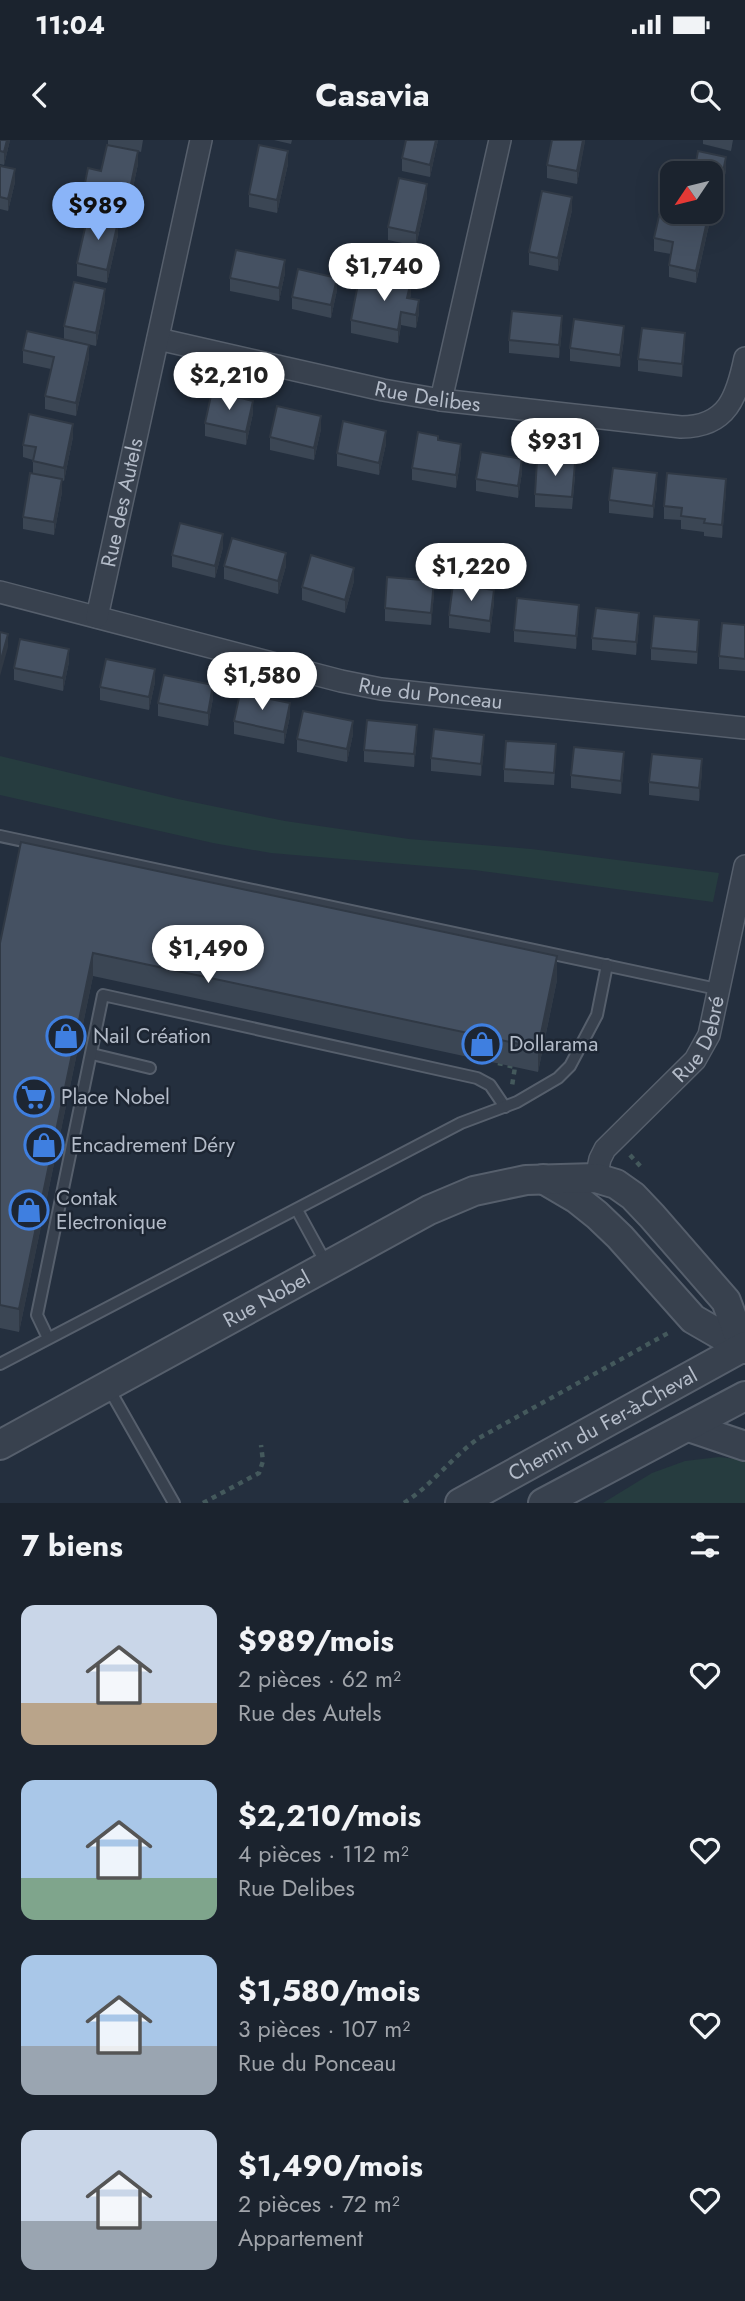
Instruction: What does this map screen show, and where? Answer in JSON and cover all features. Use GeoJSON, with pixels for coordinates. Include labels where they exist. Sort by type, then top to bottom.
{"type":"FeatureCollection","features":[{"type":"Feature","properties":{"kind":"street","name":"Rue des Autels"},"geometry":{"type":"LineString","coordinates":[[97,618],[201,140]]}},
{"type":"Feature","properties":{"kind":"street"},"geometry":{"type":"LineString","coordinates":[[441,400],[500,140]]}},
{"type":"Feature","properties":{"kind":"street","name":"Rue Delibes"},"geometry":{"type":"LineString","coordinates":[[158,339],[383,390],[441,400],[694,427],[727,410],[737,393],[745,358]]}},
{"type":"Feature","properties":{"kind":"street","name":"Rue du Ponceau"},"geometry":{"type":"LineString","coordinates":[[0,592],[341,681],[381,689],[745,728]]}},
{"type":"Feature","properties":{"kind":"street","name":"Rue Debré"},"geometry":{"type":"LineString","coordinates":[[596,1178],[605,1149],[695,1060],[709,1035],[718,989],[737,938],[745,866]]}},
{"type":"Feature","properties":{"kind":"street","name":"Rue Nobel"},"geometry":{"type":"LineString","coordinates":[[0,1445],[327,1265],[455,1198],[509,1182],[596,1178],[616,1184],[632,1196],[726,1301],[744,1347]]}},
{"type":"Feature","properties":{"kind":"street"},"geometry":{"type":"LineString","coordinates":[[543,1179],[577,1199],[597,1215],[693,1319],[744,1347]]}},
{"type":"Feature","properties":{"kind":"street","name":"Chemin du Fer-à-Cheval"},"geometry":{"type":"LineString","coordinates":[[460,1503],[744,1347]]}},
{"type":"Feature","properties":{"kind":"street","name":"Chemin du Fer-à-Cheval"},"geometry":{"type":"LineString","coordinates":[[543,1503],[745,1396]]}},
{"type":"Feature","properties":{"kind":"street"},"geometry":{"type":"LineString","coordinates":[[689,1427],[745,1446]]}},
{"type":"Feature","properties":{"kind":"lane"},"geometry":{"type":"LineString","coordinates":[[0,836],[718,989]]}},
{"type":"Feature","properties":{"kind":"lane"},"geometry":{"type":"LineString","coordinates":[[0,1364],[461,1123],[505,1107],[558,1078],[570,1066],[597,1015],[607,965]]}},
{"type":"Feature","properties":{"kind":"lane"},"geometry":{"type":"LineString","coordinates":[[48,1338],[37,1315],[103,995],[477,1078],[490,1085],[505,1107]]}},
{"type":"Feature","properties":{"kind":"lane"},"geometry":{"type":"LineString","coordinates":[[92,1054],[150,1068]]}},
{"type":"Feature","properties":{"kind":"lane"},"geometry":{"type":"LineString","coordinates":[[297,1210],[327,1265]]}},
{"type":"Feature","properties":{"kind":"lane"},"geometry":{"type":"LineString","coordinates":[[107,1385],[174,1503]]}},
{"type":"Feature","properties":{"kind":"path"},"geometry":{"type":"LineString","coordinates":[[404,1503],[479,1438],[661,1338]]}},
{"type":"Feature","properties":{"kind":"path"},"geometry":{"type":"LineString","coordinates":[[203,1503],[259,1473],[263,1461],[261,1446]]}},
{"type":"Feature","properties":{"kind":"green space"},"geometry":{"type":"Polygon","coordinates":[[[0,756],[178,799],[285,821],[409,839],[531,849],[719,873],[713,902],[474,870],[271,853],[213,843],[0,795],[0,756]]]}},
{"type":"Feature","properties":{"kind":"green space"},"geometry":{"type":"Polygon","coordinates":[[[719,1457],[745,1460],[745,1503],[603,1503],[652,1473],[685,1461],[719,1457]]]}},
{"type":"Feature","properties":{"kind":"building"},"geometry":{"type":"Polygon","coordinates":[[[0,140],[7,140],[4,152],[0,151],[0,140]]]}},
{"type":"Feature","properties":{"kind":"building"},"geometry":{"type":"Polygon","coordinates":[[[406,140],[436,140],[430,165],[402,158],[406,140]]]}},
{"type":"Feature","properties":{"kind":"building"},"geometry":{"type":"Polygon","coordinates":[[[552,140],[583,140],[577,171],[547,165],[552,140]]]}},
{"type":"Feature","properties":{"kind":"building"},"geometry":{"type":"Polygon","coordinates":[[[107,145],[138,151],[128,198],[84,188],[88,168],[101,171],[107,145]]]}},
{"type":"Feature","properties":{"kind":"building"},"geometry":{"type":"Polygon","coordinates":[[[259,145],[288,151],[277,200],[249,194],[259,145]]]}},
{"type":"Feature","properties":{"kind":"building"},"geometry":{"type":"Polygon","coordinates":[[[698,151],[726,157],[723,172],[723,161],[696,161],[698,151]]]}},
{"type":"Feature","properties":{"kind":"building"},"geometry":{"type":"Polygon","coordinates":[[[0,166],[15,169],[8,199],[0,197],[0,166]]]}},
{"type":"Feature","properties":{"kind":"building"},"geometry":{"type":"Polygon","coordinates":[[[399,178],[427,184],[416,233],[388,227],[399,178]]]}},
{"type":"Feature","properties":{"kind":"building"},"geometry":{"type":"Polygon","coordinates":[[[542,191],[572,197],[558,258],[529,252],[542,191]]]}},
{"type":"Feature","properties":{"kind":"building"},"geometry":{"type":"Polygon","coordinates":[[[88,215],[118,222],[107,270],[77,263],[88,215]]]}},
{"type":"Feature","properties":{"kind":"building"},"geometry":{"type":"Polygon","coordinates":[[[659,216],[660,224],[706,224],[696,271],[669,265],[673,242],[654,238],[659,216]]]}},
{"type":"Feature","properties":{"kind":"building"},"geometry":{"type":"Polygon","coordinates":[[[236,250],[285,260],[279,288],[230,278],[236,250]]]}},
{"type":"Feature","properties":{"kind":"building"},"geometry":{"type":"Polygon","coordinates":[[[298,269],[337,278],[331,305],[292,297],[298,269]]]}},
{"type":"Feature","properties":{"kind":"building"},"geometry":{"type":"Polygon","coordinates":[[[382,276],[411,281],[407,298],[419,300],[416,315],[401,312],[398,330],[351,320],[358,284],[379,288],[382,276]]]}},
{"type":"Feature","properties":{"kind":"building"},"geometry":{"type":"Polygon","coordinates":[[[74,282],[105,289],[96,333],[64,326],[74,282]]]}},
{"type":"Feature","properties":{"kind":"building"},"geometry":{"type":"Polygon","coordinates":[[[512,311],[562,316],[559,345],[509,340],[512,311]]]}},
{"type":"Feature","properties":{"kind":"building"},"geometry":{"type":"Polygon","coordinates":[[[574,319],[624,326],[620,355],[570,348],[574,319]]]}},
{"type":"Feature","properties":{"kind":"building"},"geometry":{"type":"Polygon","coordinates":[[[642,328],[685,333],[682,364],[638,359],[642,328]]]}},
{"type":"Feature","properties":{"kind":"building"},"geometry":{"type":"Polygon","coordinates":[[[27,331],[89,345],[76,403],[45,396],[54,357],[23,350],[27,331]]]}},
{"type":"Feature","properties":{"kind":"building"},"geometry":{"type":"Polygon","coordinates":[[[212,391],[253,401],[246,432],[205,423],[212,391]]]}},
{"type":"Feature","properties":{"kind":"building"},"geometry":{"type":"Polygon","coordinates":[[[277,406],[321,416],[314,448],[270,437],[277,406]]]}},
{"type":"Feature","properties":{"kind":"building"},"geometry":{"type":"Polygon","coordinates":[[[29,414],[73,424],[64,468],[33,461],[36,447],[23,445],[29,414]]]}},
{"type":"Feature","properties":{"kind":"building"},"geometry":{"type":"Polygon","coordinates":[[[343,421],[386,431],[379,463],[337,453],[343,421]]]}},
{"type":"Feature","properties":{"kind":"building"},"geometry":{"type":"Polygon","coordinates":[[[418,432],[438,436],[438,440],[461,444],[456,475],[412,468],[418,432]]]}},
{"type":"Feature","properties":{"kind":"building"},"geometry":{"type":"Polygon","coordinates":[[[481,452],[522,459],[518,486],[476,479],[481,452]]]}},
{"type":"Feature","properties":{"kind":"building"},"geometry":{"type":"Polygon","coordinates":[[[537,460],[575,463],[572,497],[535,494],[537,460]]]}},
{"type":"Feature","properties":{"kind":"building"},"geometry":{"type":"Polygon","coordinates":[[[613,468],[657,473],[653,506],[609,500],[613,468]]]}},
{"type":"Feature","properties":{"kind":"building"},"geometry":{"type":"Polygon","coordinates":[[[30,473],[62,479],[54,522],[23,517],[30,473]]]}},
{"type":"Feature","properties":{"kind":"building"},"geometry":{"type":"Polygon","coordinates":[[[667,473],[726,479],[722,525],[704,523],[705,519],[681,516],[682,508],[664,506],[667,473]]]}},
{"type":"Feature","properties":{"kind":"building"},"geometry":{"type":"Polygon","coordinates":[[[180,523],[223,534],[215,566],[172,555],[180,523]]]}},
{"type":"Feature","properties":{"kind":"building"},"geometry":{"type":"Polygon","coordinates":[[[232,538],[286,553],[278,581],[224,566],[232,538]]]}},
{"type":"Feature","properties":{"kind":"building"},"geometry":{"type":"Polygon","coordinates":[[[311,555],[354,568],[345,600],[302,587],[311,555]]]}},
{"type":"Feature","properties":{"kind":"building"},"geometry":{"type":"Polygon","coordinates":[[[387,577],[434,581],[431,613],[385,608],[387,577]]]}},
{"type":"Feature","properties":{"kind":"building"},"geometry":{"type":"Polygon","coordinates":[[[453,584],[494,590],[490,621],[449,615],[453,584]]]}},
{"type":"Feature","properties":{"kind":"building"},"geometry":{"type":"Polygon","coordinates":[[[517,598],[579,605],[576,636],[514,630],[517,598]]]}},
{"type":"Feature","properties":{"kind":"building"},"geometry":{"type":"Polygon","coordinates":[[[596,608],[639,613],[636,642],[592,638],[596,608]]]}},
{"type":"Feature","properties":{"kind":"building"},"geometry":{"type":"Polygon","coordinates":[[[654,616],[699,620],[697,652],[651,648],[654,616]]]}},
{"type":"Feature","properties":{"kind":"building"},"geometry":{"type":"Polygon","coordinates":[[[722,623],[745,625],[745,659],[719,656],[722,623]]]}},
{"type":"Feature","properties":{"kind":"building"},"geometry":{"type":"Polygon","coordinates":[[[0,632],[8,634],[0,663],[0,632]]]}},
{"type":"Feature","properties":{"kind":"building"},"geometry":{"type":"Polygon","coordinates":[[[20,639],[69,649],[63,678],[14,668],[20,639]]]}},
{"type":"Feature","properties":{"kind":"building"},"geometry":{"type":"Polygon","coordinates":[[[106,659],[155,669],[149,697],[100,687],[106,659]]]}},
{"type":"Feature","properties":{"kind":"building"},"geometry":{"type":"Polygon","coordinates":[[[164,675],[213,685],[208,713],[158,703],[164,675]]]}},
{"type":"Feature","properties":{"kind":"building"},"geometry":{"type":"Polygon","coordinates":[[[240,693],[290,703],[284,732],[234,721],[240,693]]]}},
{"type":"Feature","properties":{"kind":"building"},"geometry":{"type":"Polygon","coordinates":[[[303,711],[353,721],[347,749],[297,739],[303,711]]]}},
{"type":"Feature","properties":{"kind":"building"},"geometry":{"type":"Polygon","coordinates":[[[367,720],[417,725],[414,754],[364,750],[367,720]]]}},
{"type":"Feature","properties":{"kind":"building"},"geometry":{"type":"Polygon","coordinates":[[[434,729],[484,735],[481,764],[431,758],[434,729]]]}},
{"type":"Feature","properties":{"kind":"building"},"geometry":{"type":"Polygon","coordinates":[[[506,741],[556,744],[554,773],[504,769],[506,741]]]}},
{"type":"Feature","properties":{"kind":"building"},"geometry":{"type":"Polygon","coordinates":[[[574,747],[624,752],[621,781],[571,775],[574,747]]]}},
{"type":"Feature","properties":{"kind":"building"},"geometry":{"type":"Polygon","coordinates":[[[652,754],[702,759],[699,788],[649,782],[652,754]]]}},
{"type":"Feature","properties":{"kind":"building","name":"Place Nobel"},"geometry":{"type":"Polygon","coordinates":[[[21,842],[557,956],[538,1048],[93,953],[19,1309],[0,1305],[0,943],[21,842]]]}},
{"type":"Feature","properties":{"kind":"place","name":"Nail Création"},"geometry":{"type":"Point","coordinates":[66,1036]}},
{"type":"Feature","properties":{"kind":"place","name":"Dollarama"},"geometry":{"type":"Point","coordinates":[482,1044]}},
{"type":"Feature","properties":{"kind":"place","name":"Place Nobel"},"geometry":{"type":"Point","coordinates":[34,1097]}},
{"type":"Feature","properties":{"kind":"place","name":"Encadrement Déry"},"geometry":{"type":"Point","coordinates":[44,1145]}},
{"type":"Feature","properties":{"kind":"place","name":"Contak Electronique"},"geometry":{"type":"Point","coordinates":[29,1210]}}]}
